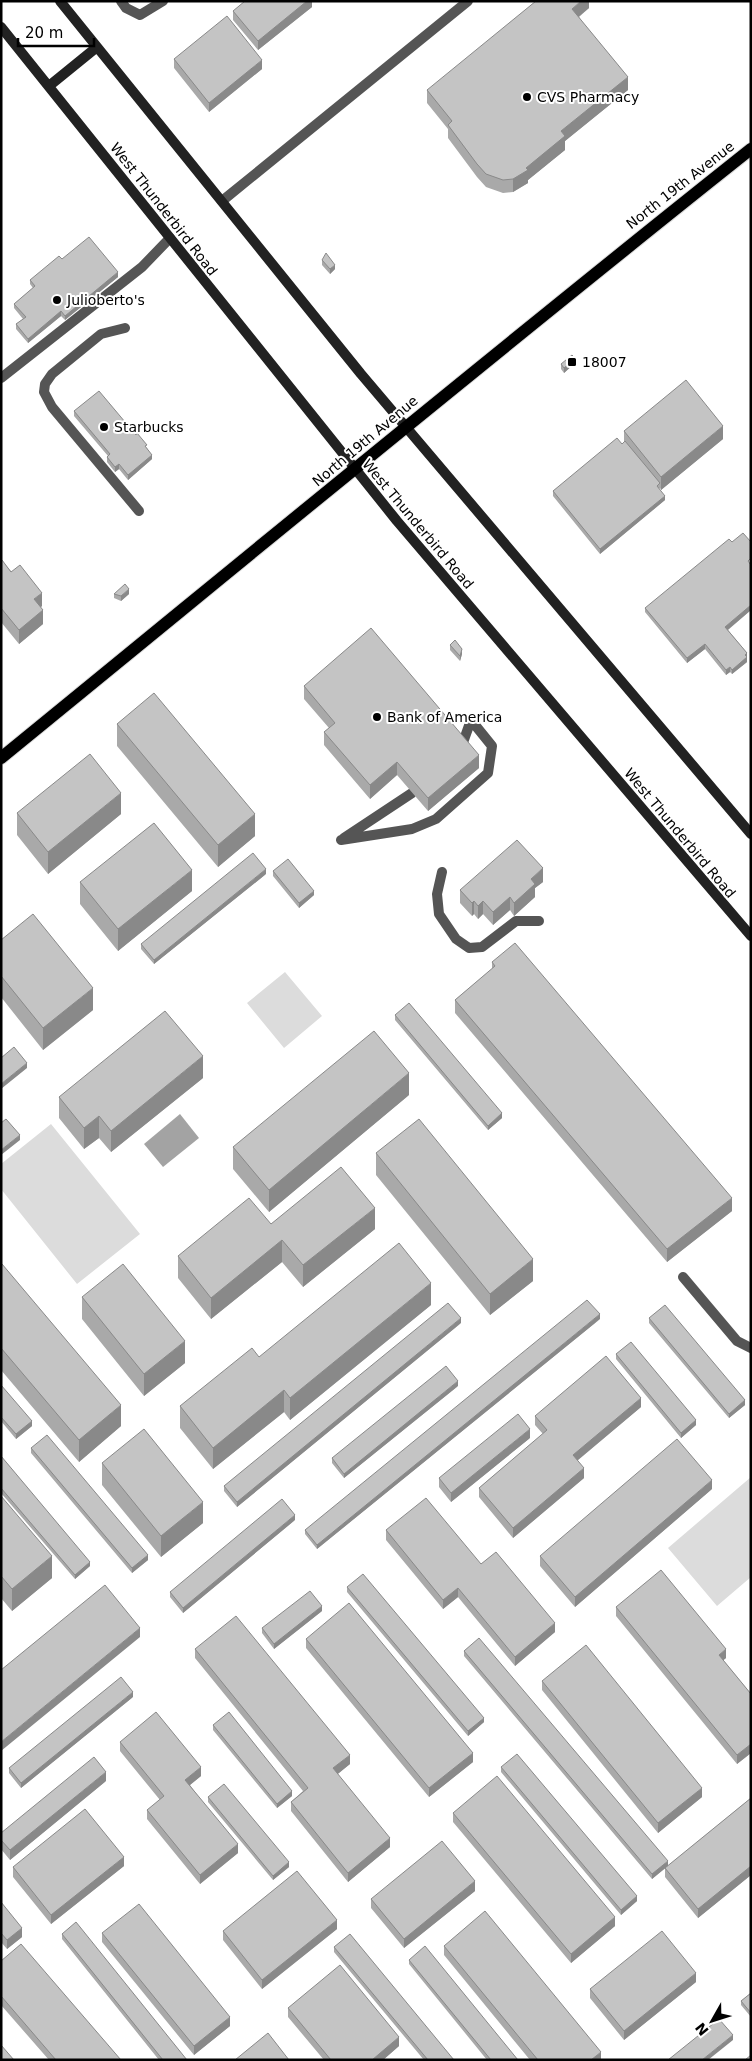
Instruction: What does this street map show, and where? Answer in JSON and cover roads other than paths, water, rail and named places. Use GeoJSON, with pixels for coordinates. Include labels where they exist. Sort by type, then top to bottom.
{"type":"FeatureCollection","features":[{"type":"Feature","properties":{"kind":"main road"},"geometry":{"type":"LineString","coordinates":[[60,1],[405,426],[751,834]]}},
{"type":"Feature","properties":{"kind":"main road","name":"West Thunderbird Road"},"geometry":{"type":"LineString","coordinates":[[1,26],[354,469],[751,936]]}},
{"type":"Feature","properties":{"kind":"main road"},"geometry":{"type":"LineString","coordinates":[[48,86],[97,47]]}},
{"type":"Feature","properties":{"kind":"main road","name":"North 19th Avenue"},"geometry":{"type":"LineString","coordinates":[[1,758],[405,426],[751,148]]}},
{"type":"Feature","properties":{"kind":"street"},"geometry":{"type":"LineString","coordinates":[[121,1],[126,8],[140,15],[163,1]]}},
{"type":"Feature","properties":{"kind":"street"},"geometry":{"type":"LineString","coordinates":[[222,201],[468,1]]}},
{"type":"Feature","properties":{"kind":"street"},"geometry":{"type":"LineString","coordinates":[[1,378],[142,267],[170,238]]}},
{"type":"Feature","properties":{"kind":"street"},"geometry":{"type":"LineString","coordinates":[[125,328],[101,334],[52,374],[45,384],[44,392],[52,407],[139,511]]}},
{"type":"Feature","properties":{"kind":"street"},"geometry":{"type":"LineString","coordinates":[[412,793],[341,840],[412,828],[436,819],[488,773],[492,746],[471,720],[461,748]]}},
{"type":"Feature","properties":{"kind":"street"},"geometry":{"type":"LineString","coordinates":[[442,872],[437,894],[439,914],[456,939],[469,948],[482,947],[516,921],[539,921]]}},
{"type":"Feature","properties":{"kind":"street"},"geometry":{"type":"LineString","coordinates":[[683,1277],[738,1341],[751,1348]]}},
{"type":"Feature","properties":{"kind":"place","name":"CVS Pharmacy"},"geometry":{"type":"Point","coordinates":[527,97]}},
{"type":"Feature","properties":{"kind":"place","name":"Julioberto's"},"geometry":{"type":"Point","coordinates":[57,300]}},
{"type":"Feature","properties":{"kind":"place","name":"18007"},"geometry":{"type":"Point","coordinates":[572,362]}},
{"type":"Feature","properties":{"kind":"place","name":"Starbucks"},"geometry":{"type":"Point","coordinates":[104,427]}},
{"type":"Feature","properties":{"kind":"place","name":"Bank of America"},"geometry":{"type":"Point","coordinates":[377,717]}}]}
